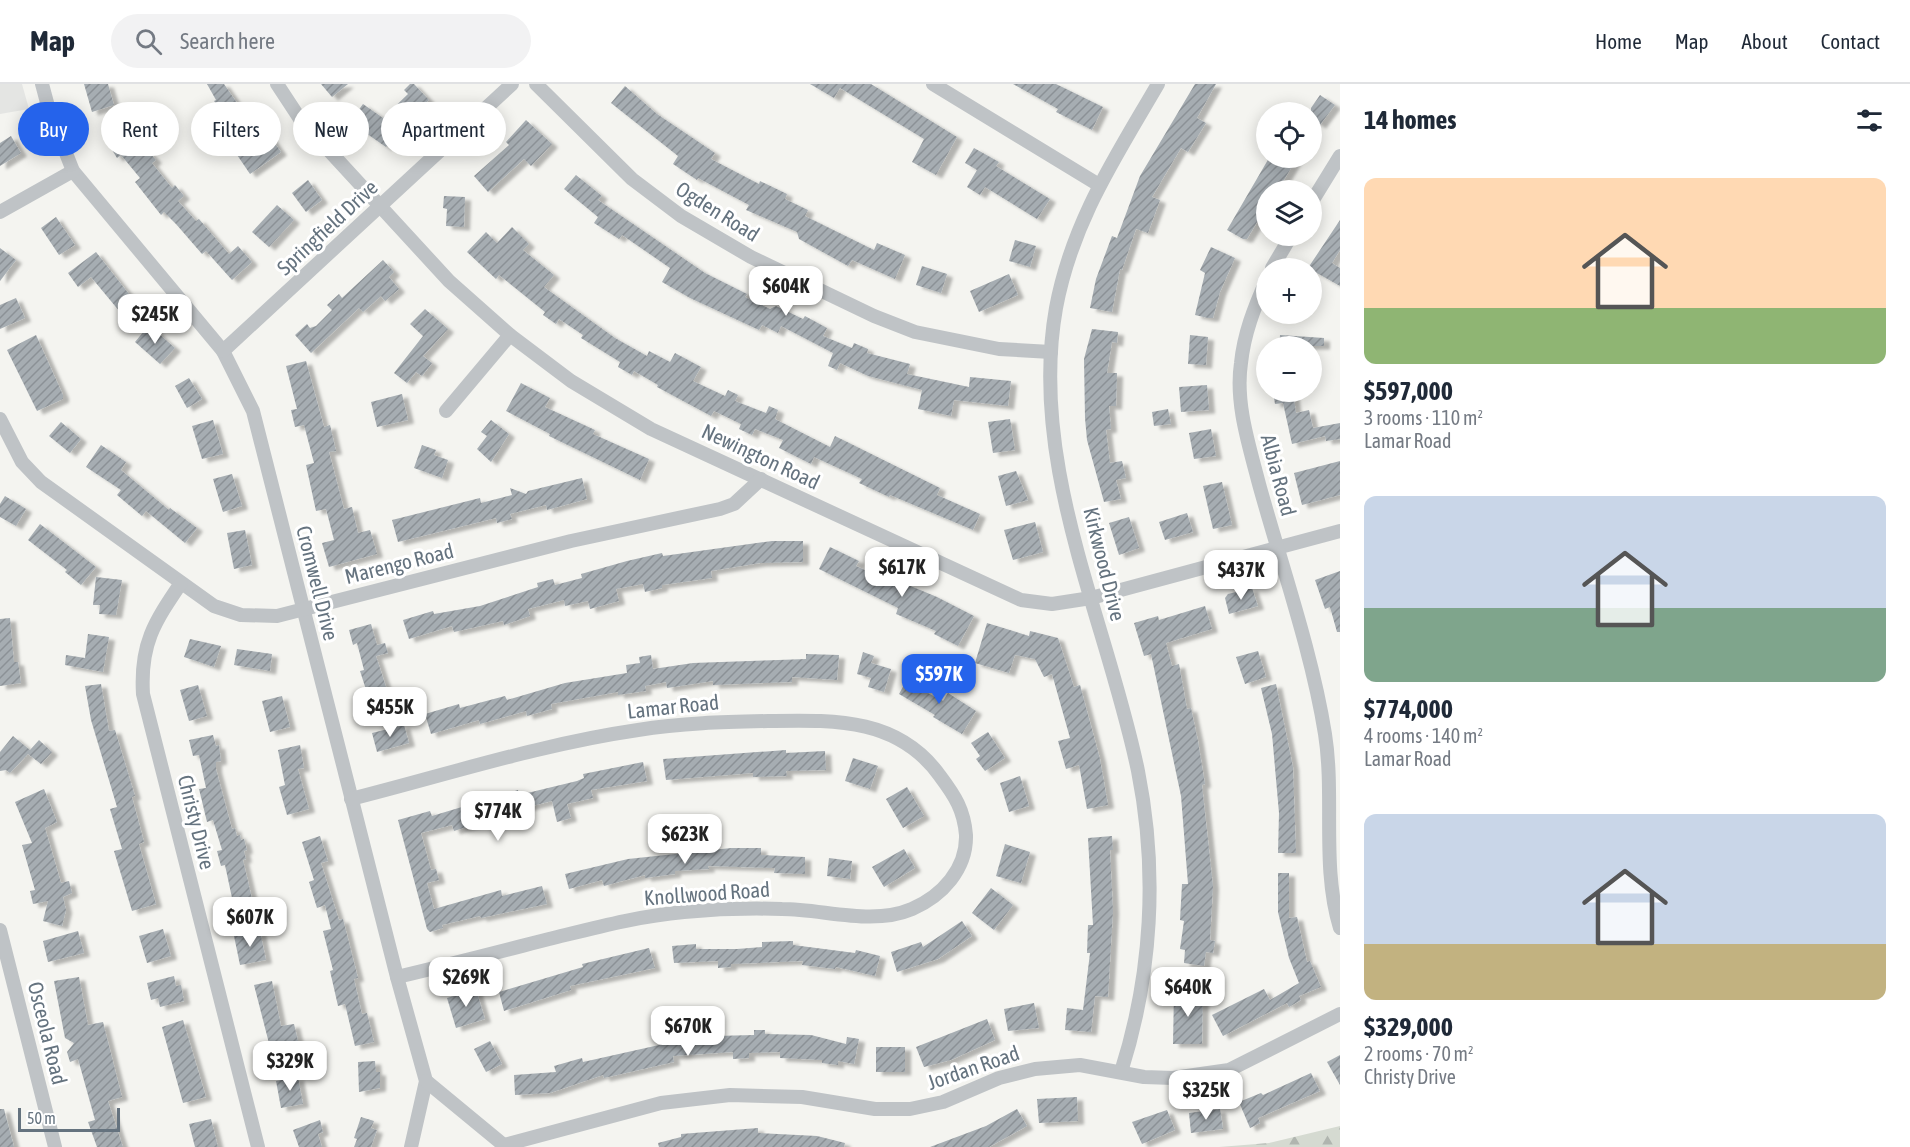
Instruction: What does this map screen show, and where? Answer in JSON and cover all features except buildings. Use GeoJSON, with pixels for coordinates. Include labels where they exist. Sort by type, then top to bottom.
{"type":"FeatureCollection","features":[{"type":"Feature","properties":{"kind":"street","name":"Cromwell Drive"},"geometry":{"type":"LineString","coordinates":[[42,84],[49,110],[73,171],[224,351],[253,411],[397,977],[426,1082],[411,1147]]}},
{"type":"Feature","properties":{"kind":"street","name":"Newington Road"},"geometry":{"type":"LineString","coordinates":[[277,84],[300,119],[379,208],[449,281],[510,335],[572,381],[632,418],[1021,600],[1052,604],[1091,598],[1340,531]]}},
{"type":"Feature","properties":{"kind":"street","name":"Springfield Drive"},"geometry":{"type":"LineString","coordinates":[[224,351],[512,84]]}},
{"type":"Feature","properties":{"kind":"street","name":"Ogden Road"},"geometry":{"type":"LineString","coordinates":[[536,84],[632,179],[681,216],[751,257],[874,316],[915,332],[999,349],[1051,352]]}},
{"type":"Feature","properties":{"kind":"street"},"geometry":{"type":"LineString","coordinates":[[933,84],[1099,185]]}},
{"type":"Feature","properties":{"kind":"street","name":"Kirkwood Drive"},"geometry":{"type":"LineString","coordinates":[[1121,1072],[1146,959],[1150,869],[1138,772],[1056,460],[1051,404],[1051,352],[1066,267],[1079,226],[1099,185],[1158,84]]}},
{"type":"Feature","properties":{"kind":"street"},"geometry":{"type":"LineString","coordinates":[[1322,185],[1340,156]]}},
{"type":"Feature","properties":{"kind":"street"},"geometry":{"type":"LineString","coordinates":[[0,212],[73,171]]}},
{"type":"Feature","properties":{"kind":"street","name":"Albia Road"},"geometry":{"type":"LineString","coordinates":[[1256,304],[1251,315],[1240,365],[1243,420],[1314,683],[1325,734],[1330,790],[1332,878],[1340,928]]}},
{"type":"Feature","properties":{"kind":"street"},"geometry":{"type":"LineString","coordinates":[[447,411],[510,335]]}},
{"type":"Feature","properties":{"kind":"street","name":"Marengo Road"},"geometry":{"type":"LineString","coordinates":[[0,419],[4,437],[22,462],[41,482],[214,606],[241,615],[277,616],[572,541],[720,509],[734,504],[761,479]]}},
{"type":"Feature","properties":{"kind":"street","name":"Christy Drive"},"geometry":{"type":"LineString","coordinates":[[180,583],[148,636],[142,667],[143,694],[258,1147]]}},
{"type":"Feature","properties":{"kind":"street","name":"Lamar Road"},"geometry":{"type":"LineString","coordinates":[[351,798],[572,742],[636,730],[702,722],[839,720],[878,730],[916,751],[933,766],[953,794],[965,819]]}},
{"type":"Feature","properties":{"kind":"street","name":"Knollwood Road"},"geometry":{"type":"LineString","coordinates":[[397,977],[612,923],[683,912],[784,909],[883,917],[911,909],[937,895],[956,875],[966,848],[965,819]]}},
{"type":"Feature","properties":{"kind":"street","name":"Osceola Road"},"geometry":{"type":"LineString","coordinates":[[0,930],[55,1147]]}},
{"type":"Feature","properties":{"kind":"street","name":"Jordan Road"},"geometry":{"type":"LineString","coordinates":[[505,1146],[661,1103],[730,1095],[802,1097],[875,1109],[910,1109],[943,1102],[999,1078],[1035,1069],[1080,1065],[1144,1077],[1173,1078],[1229,1070],[1340,1014]]}},
{"type":"Feature","properties":{"kind":"street"},"geometry":{"type":"LineString","coordinates":[[426,1082],[505,1146]]}},
{"type":"Feature","properties":{"kind":"shaded area"},"geometry":{"type":"Polygon","coordinates":[[[0,84],[22,84],[27,102],[18,102],[18,111],[0,114],[0,84]]]}},
{"type":"Feature","properties":{"kind":"green space"},"geometry":{"type":"Polygon","coordinates":[[[1340,1126],[1340,1147],[1219,1147],[1269,1143],[1340,1126]]]}}]}
